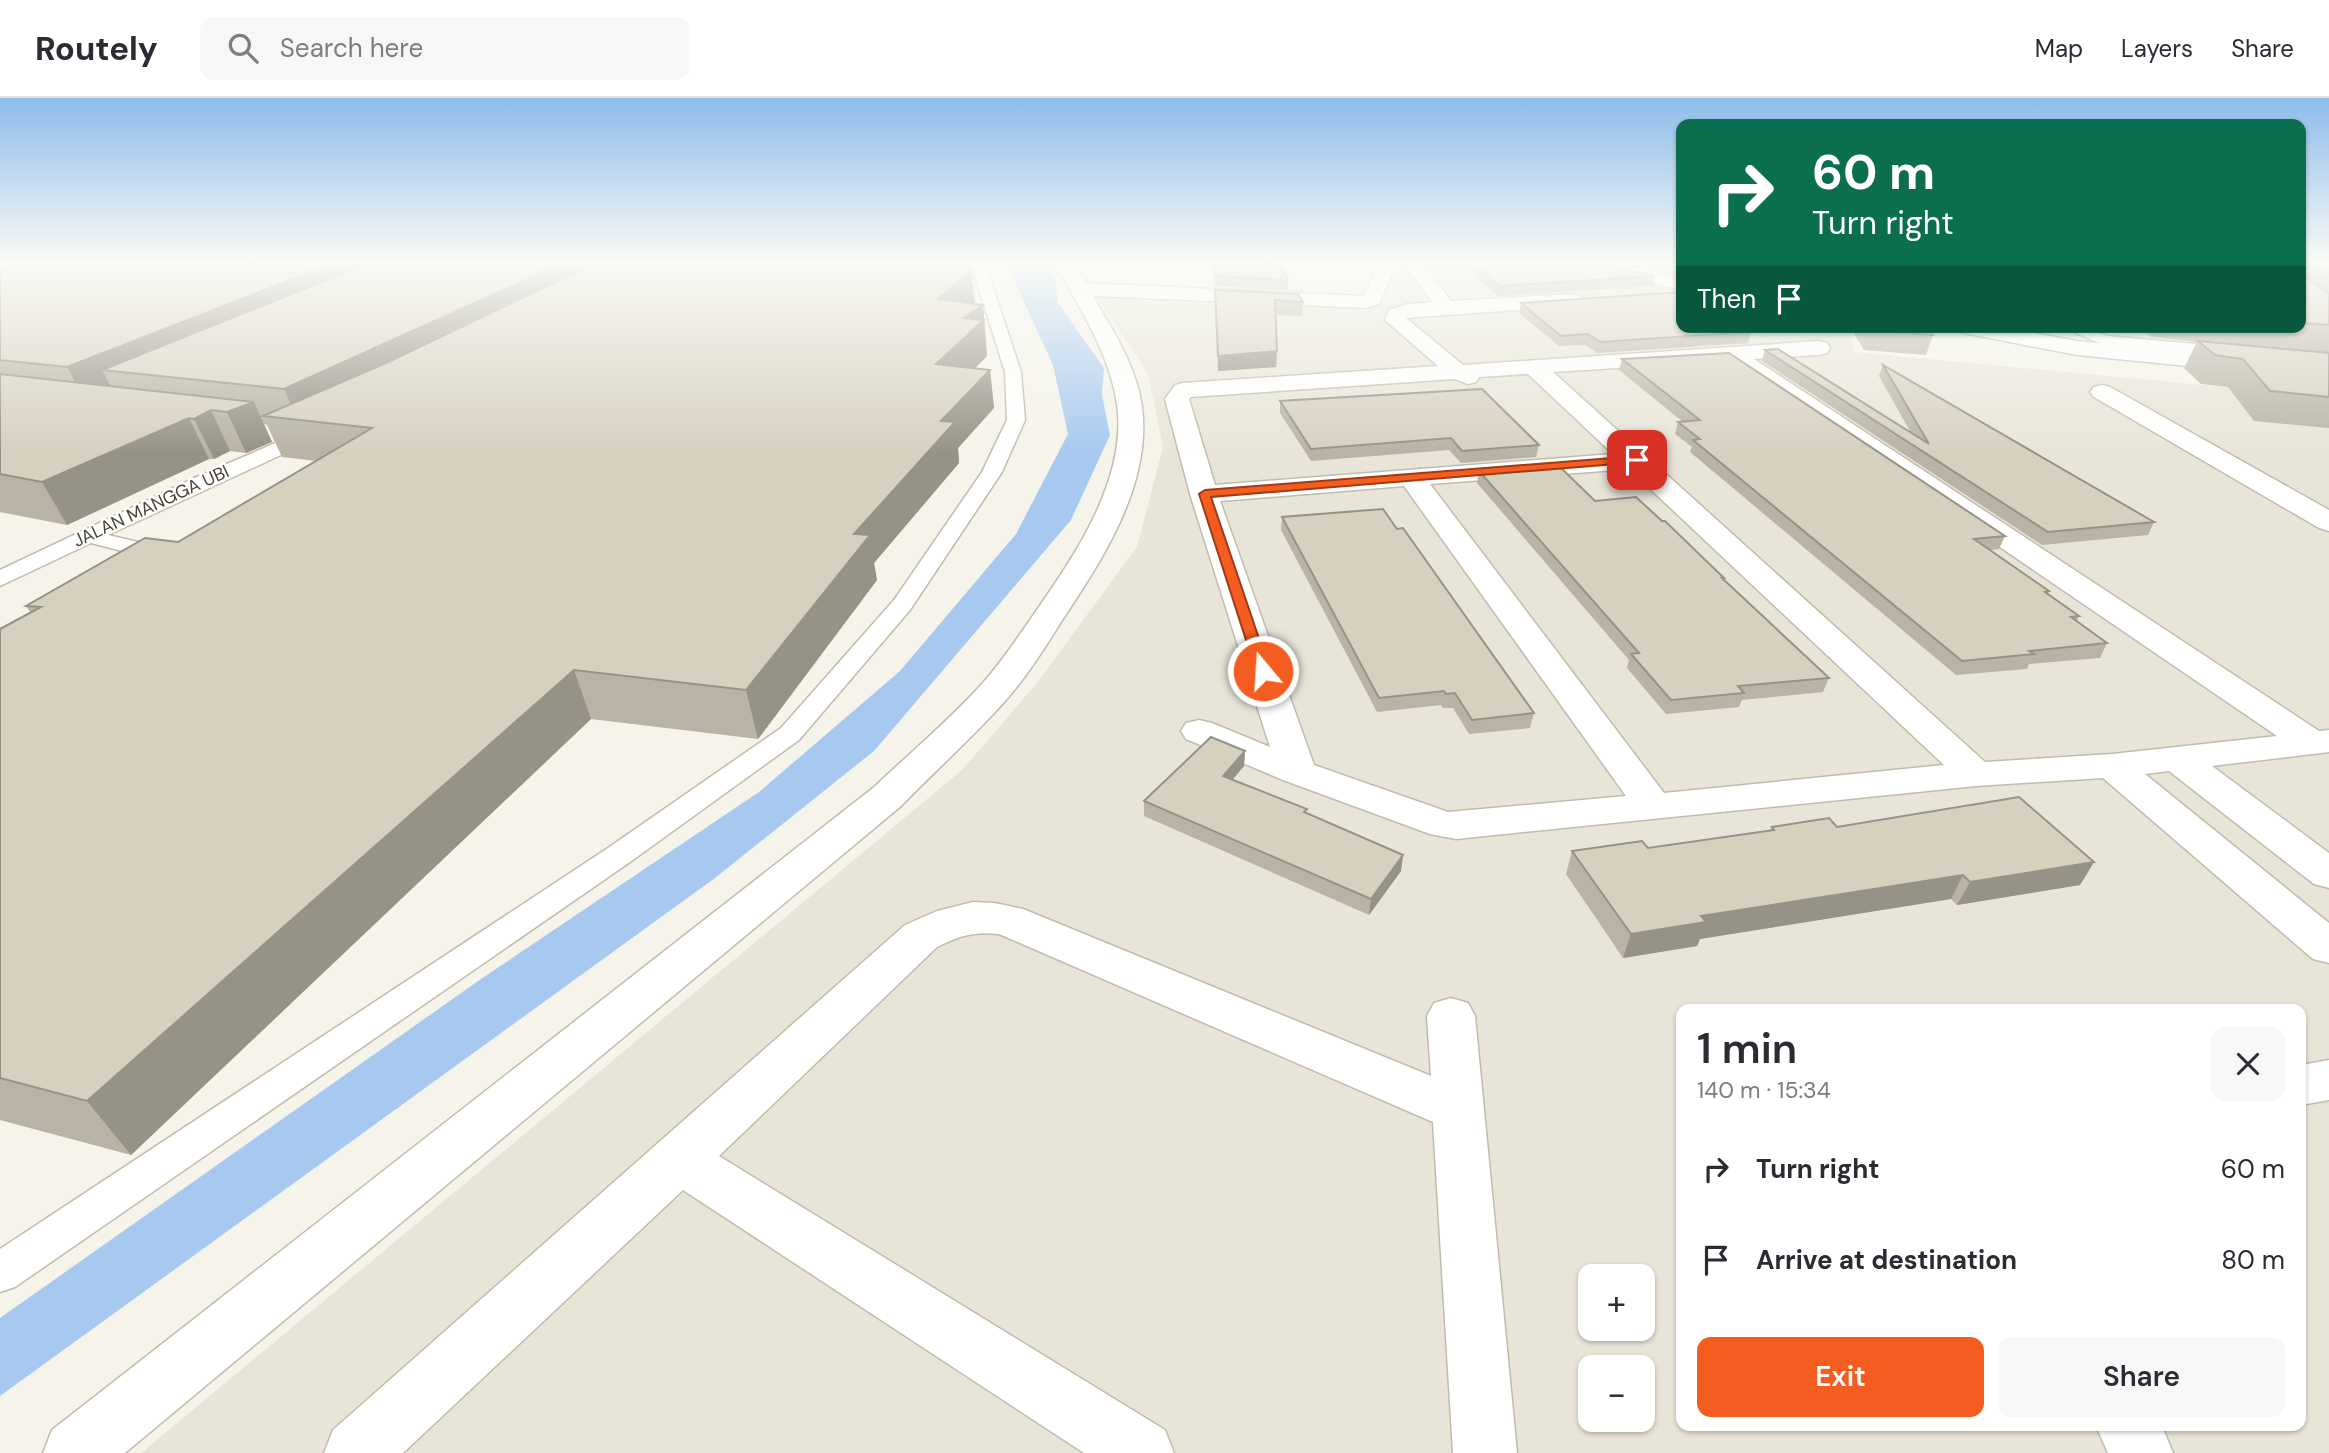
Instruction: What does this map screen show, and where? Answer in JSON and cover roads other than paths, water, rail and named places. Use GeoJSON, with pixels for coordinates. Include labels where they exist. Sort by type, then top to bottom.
{"type":"FeatureCollection","features":[{"type":"Feature","properties":{"kind":"street"},"geometry":{"type":"LineString","coordinates":[[75,1453],[887,797],[1007,677],[1076,576],[1103,524],[1120,482],[1130,438],[1130,407],[1125,384],[1097,326]]}},
{"type":"Feature","properties":{"kind":"street"},"geometry":{"type":"LineString","coordinates":[[1406,326],[1466,376]]}},
{"type":"Feature","properties":{"kind":"street"},"geometry":{"type":"LineString","coordinates":[[1996,333],[2077,348],[2329,373]]}},
{"type":"Feature","properties":{"kind":"street"},"geometry":{"type":"LineString","coordinates":[[1297,772],[1205,494],[1177,399],[1183,390],[1741,359],[1815,359],[1820,355],[1815,338]]}},
{"type":"Feature","properties":{"kind":"street"},"geometry":{"type":"LineString","coordinates":[[1741,359],[2321,742]]}},
{"type":"Feature","properties":{"kind":"street"},"geometry":{"type":"LineString","coordinates":[[1540,372],[1976,774]]}},
{"type":"Feature","properties":{"kind":"street"},"geometry":{"type":"LineString","coordinates":[[2102,392],[2329,522]]}},
{"type":"Feature","properties":{"kind":"street"},"geometry":{"type":"LineString","coordinates":[[1205,494],[1637,460]]}},
{"type":"Feature","properties":{"kind":"street"},"geometry":{"type":"LineString","coordinates":[[1412,479],[1653,806]]}},
{"type":"Feature","properties":{"kind":"street"},"geometry":{"type":"LineString","coordinates":[[1199,731],[1297,772],[1444,825],[1456,826],[1976,774],[2112,766],[2321,742]]}},
{"type":"Feature","properties":{"kind":"street"},"geometry":{"type":"LineString","coordinates":[[2178,759],[2329,874]]}},
{"type":"Feature","properties":{"kind":"street"},"geometry":{"type":"LineString","coordinates":[[2112,766],[2329,947]]}},
{"type":"Feature","properties":{"kind":"street"},"geometry":{"type":"LineString","coordinates":[[356,1453],[921,936],[961,918],[987,917],[1007,920],[1458,1110]]}},
{"type":"Feature","properties":{"kind":"street"},"geometry":{"type":"LineString","coordinates":[[1451,1016],[1485,1453]]}},
{"type":"Feature","properties":{"kind":"street"},"geometry":{"type":"LineString","coordinates":[[2306,1084],[2329,1080]]}},
{"type":"Feature","properties":{"kind":"street"},"geometry":{"type":"LineString","coordinates":[[680,1159],[1142,1453]]}},
{"type":"Feature","properties":{"kind":"street"},"geometry":{"type":"LineString","coordinates":[[2130,1431],[2141,1453]]}},
{"type":"Feature","properties":{"kind":"lane"},"geometry":{"type":"LineString","coordinates":[[0,1273],[619,855],[790,734],[902,605],[992,472],[1016,420],[1013,372],[998,326]]}},
{"type":"Feature","properties":{"kind":"lane"},"geometry":{"type":"LineString","coordinates":[[2086,333],[2104,340],[2329,362]]}},
{"type":"Feature","properties":{"kind":"lane","name":"JALAN MANGGA UBI"},"geometry":{"type":"LineString","coordinates":[[0,579],[244,461],[309,434],[264,433]]}},
{"type":"Feature","properties":{"kind":"lane"},"geometry":{"type":"LineString","coordinates":[[86,537],[190,561]]}},
{"type":"Feature","properties":{"kind":"water"},"geometry":{"type":"Polygon","coordinates":[[[1035,326],[1074,326],[1104,368],[1102,395],[1110,435],[1071,520],[874,751],[715,878],[0,1396],[0,1318],[481,979],[759,792],[900,671],[1016,534],[1068,434],[1053,365],[1035,326]]]}}]}
